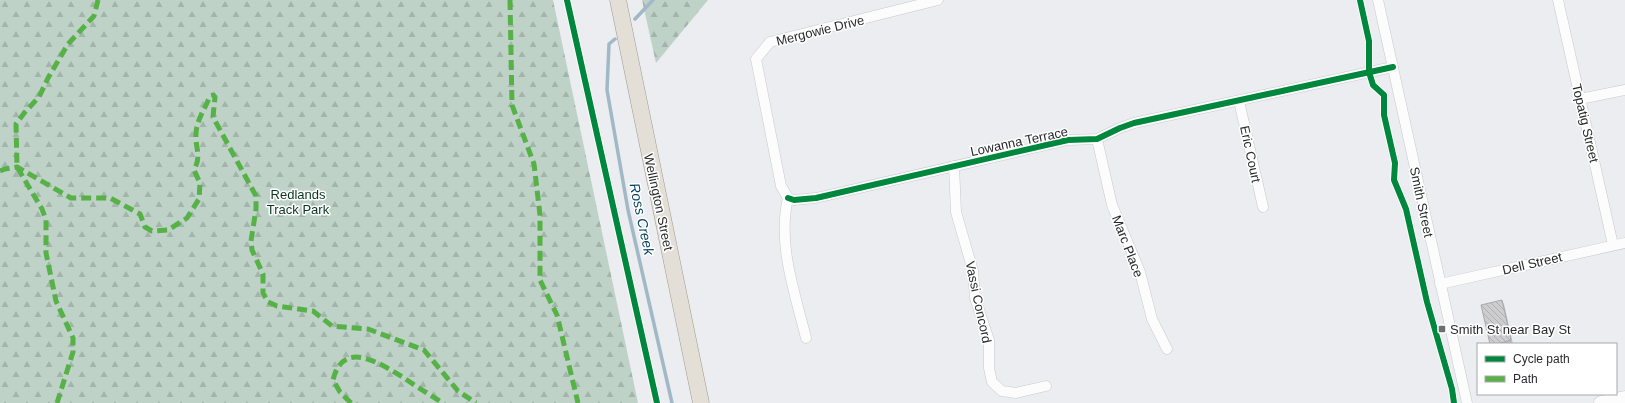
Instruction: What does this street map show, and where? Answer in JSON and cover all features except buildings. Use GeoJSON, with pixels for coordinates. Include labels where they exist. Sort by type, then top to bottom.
{"type":"FeatureCollection","features":[{"type":"Feature","properties":{"kind":"main road","name":"Wellington Street"},"geometry":{"type":"LineString","coordinates":[[618,0],[701,403]]}},
{"type":"Feature","properties":{"kind":"street","name":"Mergowie Drive"},"geometry":{"type":"LineString","coordinates":[[788,198],[781,186],[756,59],[770,42],[938,0]]}},
{"type":"Feature","properties":{"kind":"street","name":"Smith Street"},"geometry":{"type":"LineString","coordinates":[[1378,0],[1466,403]]}},
{"type":"Feature","properties":{"kind":"street","name":"Topatig Street"},"geometry":{"type":"LineString","coordinates":[[1558,0],[1613,245]]}},
{"type":"Feature","properties":{"kind":"street","name":"Lowanna Terrace"},"geometry":{"type":"LineString","coordinates":[[788,198],[794,200],[816,198],[1068,140],[1097,139],[1134,123],[1393,67]]}},
{"type":"Feature","properties":{"kind":"street"},"geometry":{"type":"LineString","coordinates":[[1580,100],[1625,90]]}},
{"type":"Feature","properties":{"kind":"street","name":"Eric Court"},"geometry":{"type":"LineString","coordinates":[[1239,101],[1263,207]]}},
{"type":"Feature","properties":{"kind":"street","name":"Marc Place"},"geometry":{"type":"LineString","coordinates":[[1097,139],[1112,205],[1140,272],[1152,319],[1167,349]]}},
{"type":"Feature","properties":{"kind":"street","name":"Vassi Concord"},"geometry":{"type":"LineString","coordinates":[[954,166],[956,212],[973,271],[976,298],[989,340],[989,368],[992,382],[1002,391],[1016,393],[1046,386]]}},
{"type":"Feature","properties":{"kind":"street"},"geometry":{"type":"LineString","coordinates":[[788,198],[785,223],[788,263],[806,338]]}},
{"type":"Feature","properties":{"kind":"street","name":"Dell Street"},"geometry":{"type":"LineString","coordinates":[[1440,284],[1625,243]]}},
{"type":"Feature","properties":{"kind":"street"},"geometry":{"type":"LineString","coordinates":[[1601,403],[1625,398]]}},
{"type":"Feature","properties":{"kind":"green space","name":"Redlands Track Park"},"geometry":{"type":"Polygon","coordinates":[[[0,0],[553,0],[638,403],[0,403],[0,0]]]}},
{"type":"Feature","properties":{"kind":"green space"},"geometry":{"type":"Polygon","coordinates":[[[642,0],[708,0],[656,63],[642,0]]]}},
{"type":"Feature","properties":{"kind":"waterway","name":"Ross Creek"},"geometry":{"type":"LineString","coordinates":[[635,19],[653,0]]}},
{"type":"Feature","properties":{"kind":"waterway","name":"Ross Creek"},"geometry":{"type":"LineString","coordinates":[[615,39],[609,44],[607,90],[628,210],[672,403]]}},
{"type":"Feature","properties":{"kind":"marked path"},"geometry":{"type":"LineString","coordinates":[[57,403],[73,352],[73,338],[56,301],[46,253],[46,220],[42,209],[17,167],[16,124],[39,97],[48,78],[68,44],[94,16],[98,0]]}},
{"type":"Feature","properties":{"kind":"marked path"},"geometry":{"type":"LineString","coordinates":[[510,0],[512,105],[534,164],[540,215],[540,280],[557,315],[578,403]]}},
{"type":"Feature","properties":{"kind":"marked path"},"geometry":{"type":"LineString","coordinates":[[0,171],[17,167],[71,198],[110,198],[140,214],[145,227],[152,231],[168,230],[187,218],[199,199],[200,183],[194,170],[198,160],[196,133],[198,123],[210,96],[213,95],[215,97],[213,117],[256,196],[256,209],[251,241],[252,250],[263,274],[263,293],[268,302],[277,306],[313,311],[332,326],[368,329],[424,350],[458,391],[476,403]]}},
{"type":"Feature","properties":{"kind":"marked path"},"geometry":{"type":"LineString","coordinates":[[351,403],[340,392],[333,380],[338,367],[345,360],[354,357],[364,358],[385,366],[443,403]]}},
{"type":"Feature","properties":{"kind":"cycle path"},"geometry":{"type":"LineString","coordinates":[[567,0],[657,403]]}},
{"type":"Feature","properties":{"kind":"cycle path"},"geometry":{"type":"LineString","coordinates":[[1360,0],[1369,41],[1369,72],[1373,85],[1384,95],[1384,115],[1395,163],[1394,180],[1406,209],[1427,302],[1452,389],[1454,403]]}},
{"type":"Feature","properties":{"kind":"cycle path"},"geometry":{"type":"LineString","coordinates":[[788,198],[794,200],[816,198],[1068,140],[1097,139],[1134,123],[1393,67]]}},
{"type":"Feature","properties":{"kind":"place","name":"Smith St near Bay St"},"geometry":{"type":"Point","coordinates":[1442,329]}}]}
